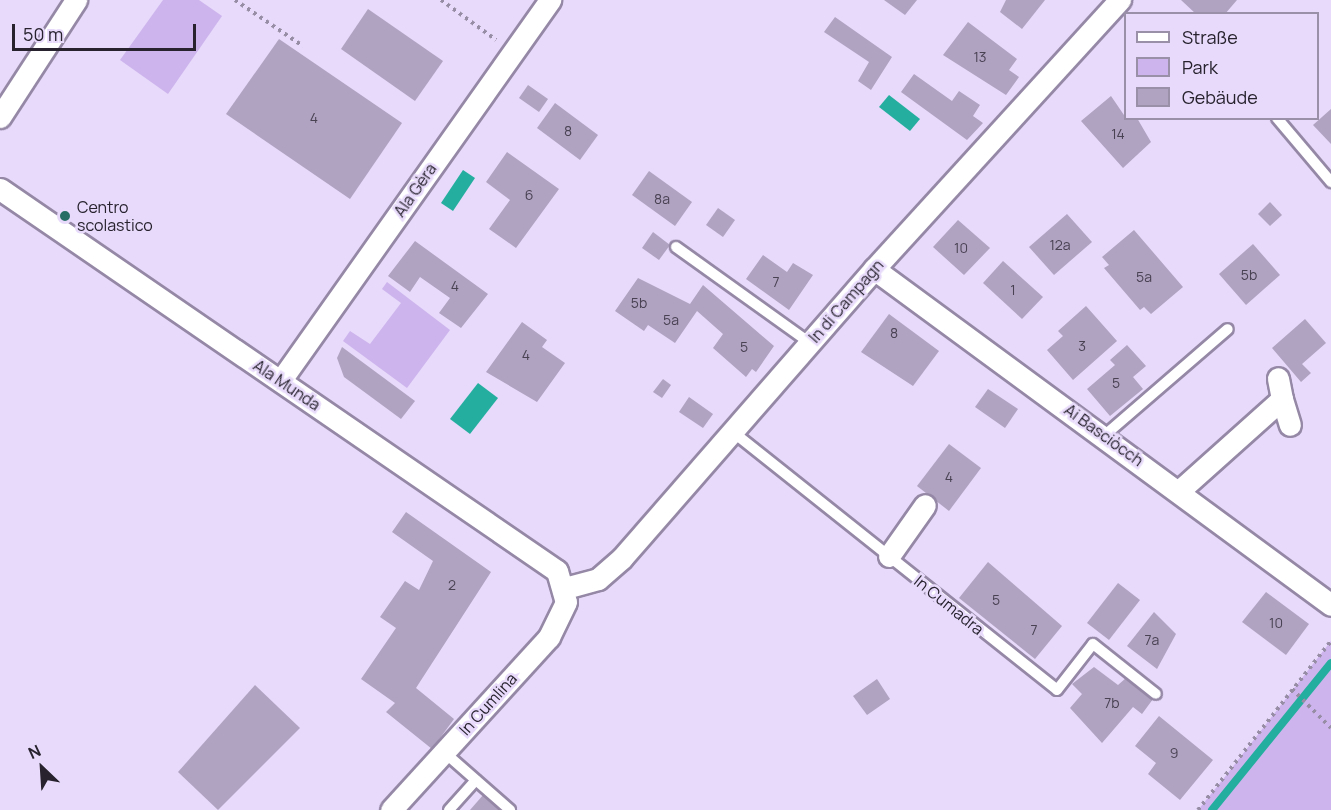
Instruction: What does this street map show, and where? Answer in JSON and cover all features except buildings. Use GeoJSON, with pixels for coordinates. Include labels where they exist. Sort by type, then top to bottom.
{"type":"FeatureCollection","features":[{"type":"Feature","properties":{"kind":"street"},"geometry":{"type":"LineString","coordinates":[[0,117],[76,0]]}},
{"type":"Feature","properties":{"kind":"street","name":"Ala Gèra"},"geometry":{"type":"LineString","coordinates":[[281,380],[550,0]]}},
{"type":"Feature","properties":{"kind":"street","name":"In di Campagn"},"geometry":{"type":"LineString","coordinates":[[565,588],[606,573],[734,432],[874,269],[1120,0]]}},
{"type":"Feature","properties":{"kind":"street","name":"Ala Munda"},"geometry":{"type":"LineString","coordinates":[[0,189],[545,561],[565,588]]}},
{"type":"Feature","properties":{"kind":"street","name":"Ai Basciòcch"},"geometry":{"type":"LineString","coordinates":[[874,269],[1105,435],[1331,605]]}},
{"type":"Feature","properties":{"kind":"street"},"geometry":{"type":"LineString","coordinates":[[1278,378],[1290,425]]}},
{"type":"Feature","properties":{"kind":"street"},"geometry":{"type":"LineString","coordinates":[[1179,491],[1282,399]]}},
{"type":"Feature","properties":{"kind":"street"},"geometry":{"type":"LineString","coordinates":[[889,556],[925,505]]}},
{"type":"Feature","properties":{"kind":"street","name":"In Cumlina"},"geometry":{"type":"LineString","coordinates":[[391,810],[549,637],[564,612],[565,588]]}},
{"type":"Feature","properties":{"kind":"lane"},"geometry":{"type":"LineString","coordinates":[[1279,120],[1331,182]]}},
{"type":"Feature","properties":{"kind":"lane"},"geometry":{"type":"LineString","coordinates":[[676,247],[810,343]]}},
{"type":"Feature","properties":{"kind":"lane"},"geometry":{"type":"LineString","coordinates":[[1105,435],[1228,329]]}},
{"type":"Feature","properties":{"kind":"lane","name":"In Cumadra"},"geometry":{"type":"LineString","coordinates":[[734,432],[1057,690],[1093,644],[1155,694]]}},
{"type":"Feature","properties":{"kind":"lane"},"geometry":{"type":"LineString","coordinates":[[444,752],[510,810]]}},
{"type":"Feature","properties":{"kind":"lane"},"geometry":{"type":"LineString","coordinates":[[449,810],[476,780]]}},
{"type":"Feature","properties":{"kind":"path"},"geometry":{"type":"LineString","coordinates":[[235,0],[303,46]]}},
{"type":"Feature","properties":{"kind":"path"},"geometry":{"type":"LineString","coordinates":[[441,0],[513,52]]}},
{"type":"Feature","properties":{"kind":"path"},"geometry":{"type":"LineString","coordinates":[[1198,810],[1294,692],[1331,641]]}},
{"type":"Feature","properties":{"kind":"path"},"geometry":{"type":"LineString","coordinates":[[1294,692],[1331,728]]}},
{"type":"Feature","properties":{"kind":"green space"},"geometry":{"type":"Polygon","coordinates":[[[163,0],[199,0],[222,16],[168,94],[120,60],[163,0]]]}},
{"type":"Feature","properties":{"kind":"green space"},"geometry":{"type":"Polygon","coordinates":[[[387,282],[450,330],[407,388],[343,341],[350,331],[370,344],[401,303],[382,289],[387,282]]]}},
{"type":"Feature","properties":{"kind":"green space"},"geometry":{"type":"Polygon","coordinates":[[[1331,641],[1331,810],[1198,810],[1224,778],[1331,641]]]}},
{"type":"Feature","properties":{"kind":"shaded area"},"geometry":{"type":"Polygon","coordinates":[[[889,95],[920,119],[910,131],[879,107],[889,95]]]}},
{"type":"Feature","properties":{"kind":"shaded area"},"geometry":{"type":"Polygon","coordinates":[[[463,170],[475,178],[453,211],[441,203],[463,170]]]}},
{"type":"Feature","properties":{"kind":"shaded area"},"geometry":{"type":"Polygon","coordinates":[[[478,383],[498,398],[470,434],[450,419],[478,383]]]}},
{"type":"Feature","properties":{"kind":"waterway"},"geometry":{"type":"LineString","coordinates":[[1212,810],[1331,663]]}},
{"type":"Feature","properties":{"kind":"place","name":"Centro scolastico"},"geometry":{"type":"Point","coordinates":[65,216]}}]}
